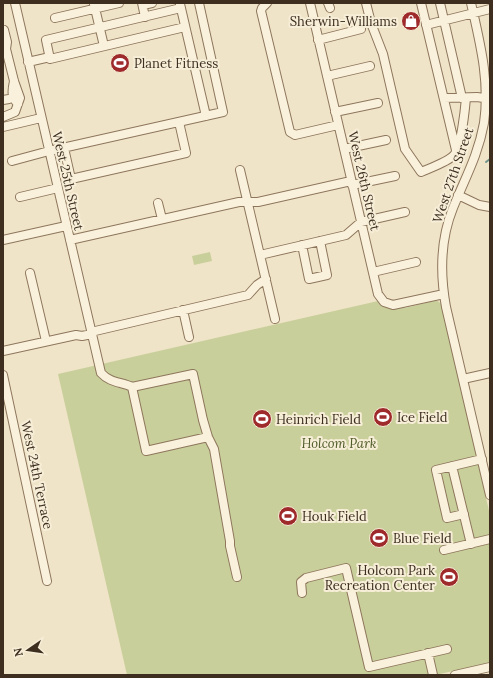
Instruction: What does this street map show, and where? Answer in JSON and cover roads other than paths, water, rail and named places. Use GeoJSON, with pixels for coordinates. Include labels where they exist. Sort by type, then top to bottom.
{"type":"FeatureCollection","features":[{"type":"Feature","properties":{"kind":"street","name":"West 25th Street"},"geometry":{"type":"LineString","coordinates":[[15,3],[101,373],[105,378],[111,381],[132,387]]}},
{"type":"Feature","properties":{"kind":"street"},"geometry":{"type":"LineString","coordinates":[[55,18],[95,6],[119,3]]}},
{"type":"Feature","properties":{"kind":"street"},"geometry":{"type":"LineString","coordinates":[[145,17],[143,4],[152,3]]}},
{"type":"Feature","properties":{"kind":"street"},"geometry":{"type":"LineString","coordinates":[[12,161],[49,151],[224,112],[199,3]]}},
{"type":"Feature","properties":{"kind":"street"},"geometry":{"type":"LineString","coordinates":[[267,3],[261,11],[290,132],[295,135],[338,125]]}},
{"type":"Feature","properties":{"kind":"street","name":"West 26th Street"},"geometry":{"type":"LineString","coordinates":[[310,3],[378,294],[384,302],[389,304],[399,304],[444,294]]}},
{"type":"Feature","properties":{"kind":"street"},"geometry":{"type":"LineString","coordinates":[[366,3],[371,23],[383,54],[405,149],[421,172],[450,158],[457,152],[461,132],[464,98],[440,3]]}},
{"type":"Feature","properties":{"kind":"street"},"geometry":{"type":"LineString","coordinates":[[421,3],[457,152]]}},
{"type":"Feature","properties":{"kind":"street","name":"West 27th Street"},"geometry":{"type":"LineString","coordinates":[[471,3],[483,56],[488,99],[477,151],[452,210],[443,244],[442,276],[444,294],[490,495]]}},
{"type":"Feature","properties":{"kind":"street"},"geometry":{"type":"LineString","coordinates":[[95,6],[104,46]]}},
{"type":"Feature","properties":{"kind":"street"},"geometry":{"type":"LineString","coordinates":[[50,57],[46,40],[145,17],[180,6],[206,116]]}},
{"type":"Feature","properties":{"kind":"street"},"geometry":{"type":"LineString","coordinates":[[426,25],[490,9]]}},
{"type":"Feature","properties":{"kind":"street"},"geometry":{"type":"LineString","coordinates":[[28,62],[50,57],[50,59],[185,27]]}},
{"type":"Feature","properties":{"kind":"street"},"geometry":{"type":"LineString","coordinates":[[318,40],[362,29]]}},
{"type":"Feature","properties":{"kind":"street"},"geometry":{"type":"LineString","coordinates":[[3,117],[16,112],[18,104],[14,100],[12,91],[14,81],[5,48],[7,42],[4,30]]}},
{"type":"Feature","properties":{"kind":"street"},"geometry":{"type":"LineString","coordinates":[[327,76],[370,66]]}},
{"type":"Feature","properties":{"kind":"street"},"geometry":{"type":"LineString","coordinates":[[444,98],[488,99]]}},
{"type":"Feature","properties":{"kind":"street"},"geometry":{"type":"LineString","coordinates":[[335,112],[378,102]]}},
{"type":"Feature","properties":{"kind":"street"},"geometry":{"type":"LineString","coordinates":[[3,127],[41,118]]}},
{"type":"Feature","properties":{"kind":"street"},"geometry":{"type":"LineString","coordinates":[[64,148],[71,179],[186,153],[178,122]]}},
{"type":"Feature","properties":{"kind":"street"},"geometry":{"type":"LineString","coordinates":[[344,149],[386,140]]}},
{"type":"Feature","properties":{"kind":"street"},"geometry":{"type":"LineString","coordinates":[[240,170],[275,319]]}},
{"type":"Feature","properties":{"kind":"street"},"geometry":{"type":"LineString","coordinates":[[70,240],[239,202],[258,202],[395,176]]}},
{"type":"Feature","properties":{"kind":"street"},"geometry":{"type":"LineString","coordinates":[[20,197],[58,188]]}},
{"type":"Feature","properties":{"kind":"street"},"geometry":{"type":"LineString","coordinates":[[458,195],[490,207]]}},
{"type":"Feature","properties":{"kind":"street"},"geometry":{"type":"LineString","coordinates":[[158,203],[162,219]]}},
{"type":"Feature","properties":{"kind":"street"},"geometry":{"type":"LineString","coordinates":[[350,233],[361,222],[405,212]]}},
{"type":"Feature","properties":{"kind":"street"},"geometry":{"type":"LineString","coordinates":[[3,240],[66,226]]}},
{"type":"Feature","properties":{"kind":"street"},"geometry":{"type":"LineString","coordinates":[[260,255],[350,233],[364,236]]}},
{"type":"Feature","properties":{"kind":"street"},"geometry":{"type":"LineString","coordinates":[[302,245],[309,279],[327,275],[320,241]]}},
{"type":"Feature","properties":{"kind":"street"},"geometry":{"type":"LineString","coordinates":[[372,272],[416,262]]}},
{"type":"Feature","properties":{"kind":"street"},"geometry":{"type":"LineString","coordinates":[[30,274],[46,341]]}},
{"type":"Feature","properties":{"kind":"street"},"geometry":{"type":"LineString","coordinates":[[3,351],[76,335],[82,336],[248,295],[266,279]]}},
{"type":"Feature","properties":{"kind":"street"},"geometry":{"type":"LineString","coordinates":[[183,310],[189,337]]}},
{"type":"Feature","properties":{"kind":"street"},"geometry":{"type":"LineString","coordinates":[[463,379],[490,373]]}},
{"type":"Feature","properties":{"kind":"street"},"geometry":{"type":"LineString","coordinates":[[208,437],[146,451],[132,387],[193,374],[199,406],[208,437],[214,449],[236,576]]}},
{"type":"Feature","properties":{"kind":"street","name":"West 24th Terrace"},"geometry":{"type":"LineString","coordinates":[[3,375],[4,386],[47,581]]}},
{"type":"Feature","properties":{"kind":"street"},"geometry":{"type":"LineString","coordinates":[[464,514],[447,518],[436,470],[482,459]]}},
{"type":"Feature","properties":{"kind":"street"},"geometry":{"type":"LineString","coordinates":[[452,466],[471,544]]}},
{"type":"Feature","properties":{"kind":"street"},"geometry":{"type":"LineString","coordinates":[[444,550],[490,539]]}},
{"type":"Feature","properties":{"kind":"street"},"geometry":{"type":"LineString","coordinates":[[302,593],[301,582],[306,578],[346,568],[369,667],[448,649]]}},
{"type":"Feature","properties":{"kind":"street"},"geometry":{"type":"LineString","coordinates":[[428,653],[433,675]]}},
{"type":"Feature","properties":{"kind":"street"},"geometry":{"type":"LineString","coordinates":[[455,675],[467,674],[490,667]]}},
{"type":"Feature","properties":{"kind":"waterway"},"geometry":{"type":"LineString","coordinates":[[486,162],[490,159]]}},
{"type":"Feature","properties":{"kind":"place","name":"Sherwin-Williams"},"geometry":{"type":"Point","coordinates":[411,21]}},
{"type":"Feature","properties":{"kind":"place","name":"Planet Fitness"},"geometry":{"type":"Point","coordinates":[120,63]}},
{"type":"Feature","properties":{"kind":"place","name":"Ice Field"},"geometry":{"type":"Point","coordinates":[383,417]}},
{"type":"Feature","properties":{"kind":"place","name":"Heinrich Field"},"geometry":{"type":"Point","coordinates":[262,419]}},
{"type":"Feature","properties":{"kind":"place","name":"Houk Field"},"geometry":{"type":"Point","coordinates":[288,516]}},
{"type":"Feature","properties":{"kind":"place","name":"Blue Field"},"geometry":{"type":"Point","coordinates":[379,538]}},
{"type":"Feature","properties":{"kind":"place","name":"Holcom Park Recreation Center"},"geometry":{"type":"Point","coordinates":[449,577]}},
{"type":"Feature","properties":{"kind":"park label","name":"Holcom Park"},"geometry":{"type":"Point","coordinates":[339,443]}}]}
